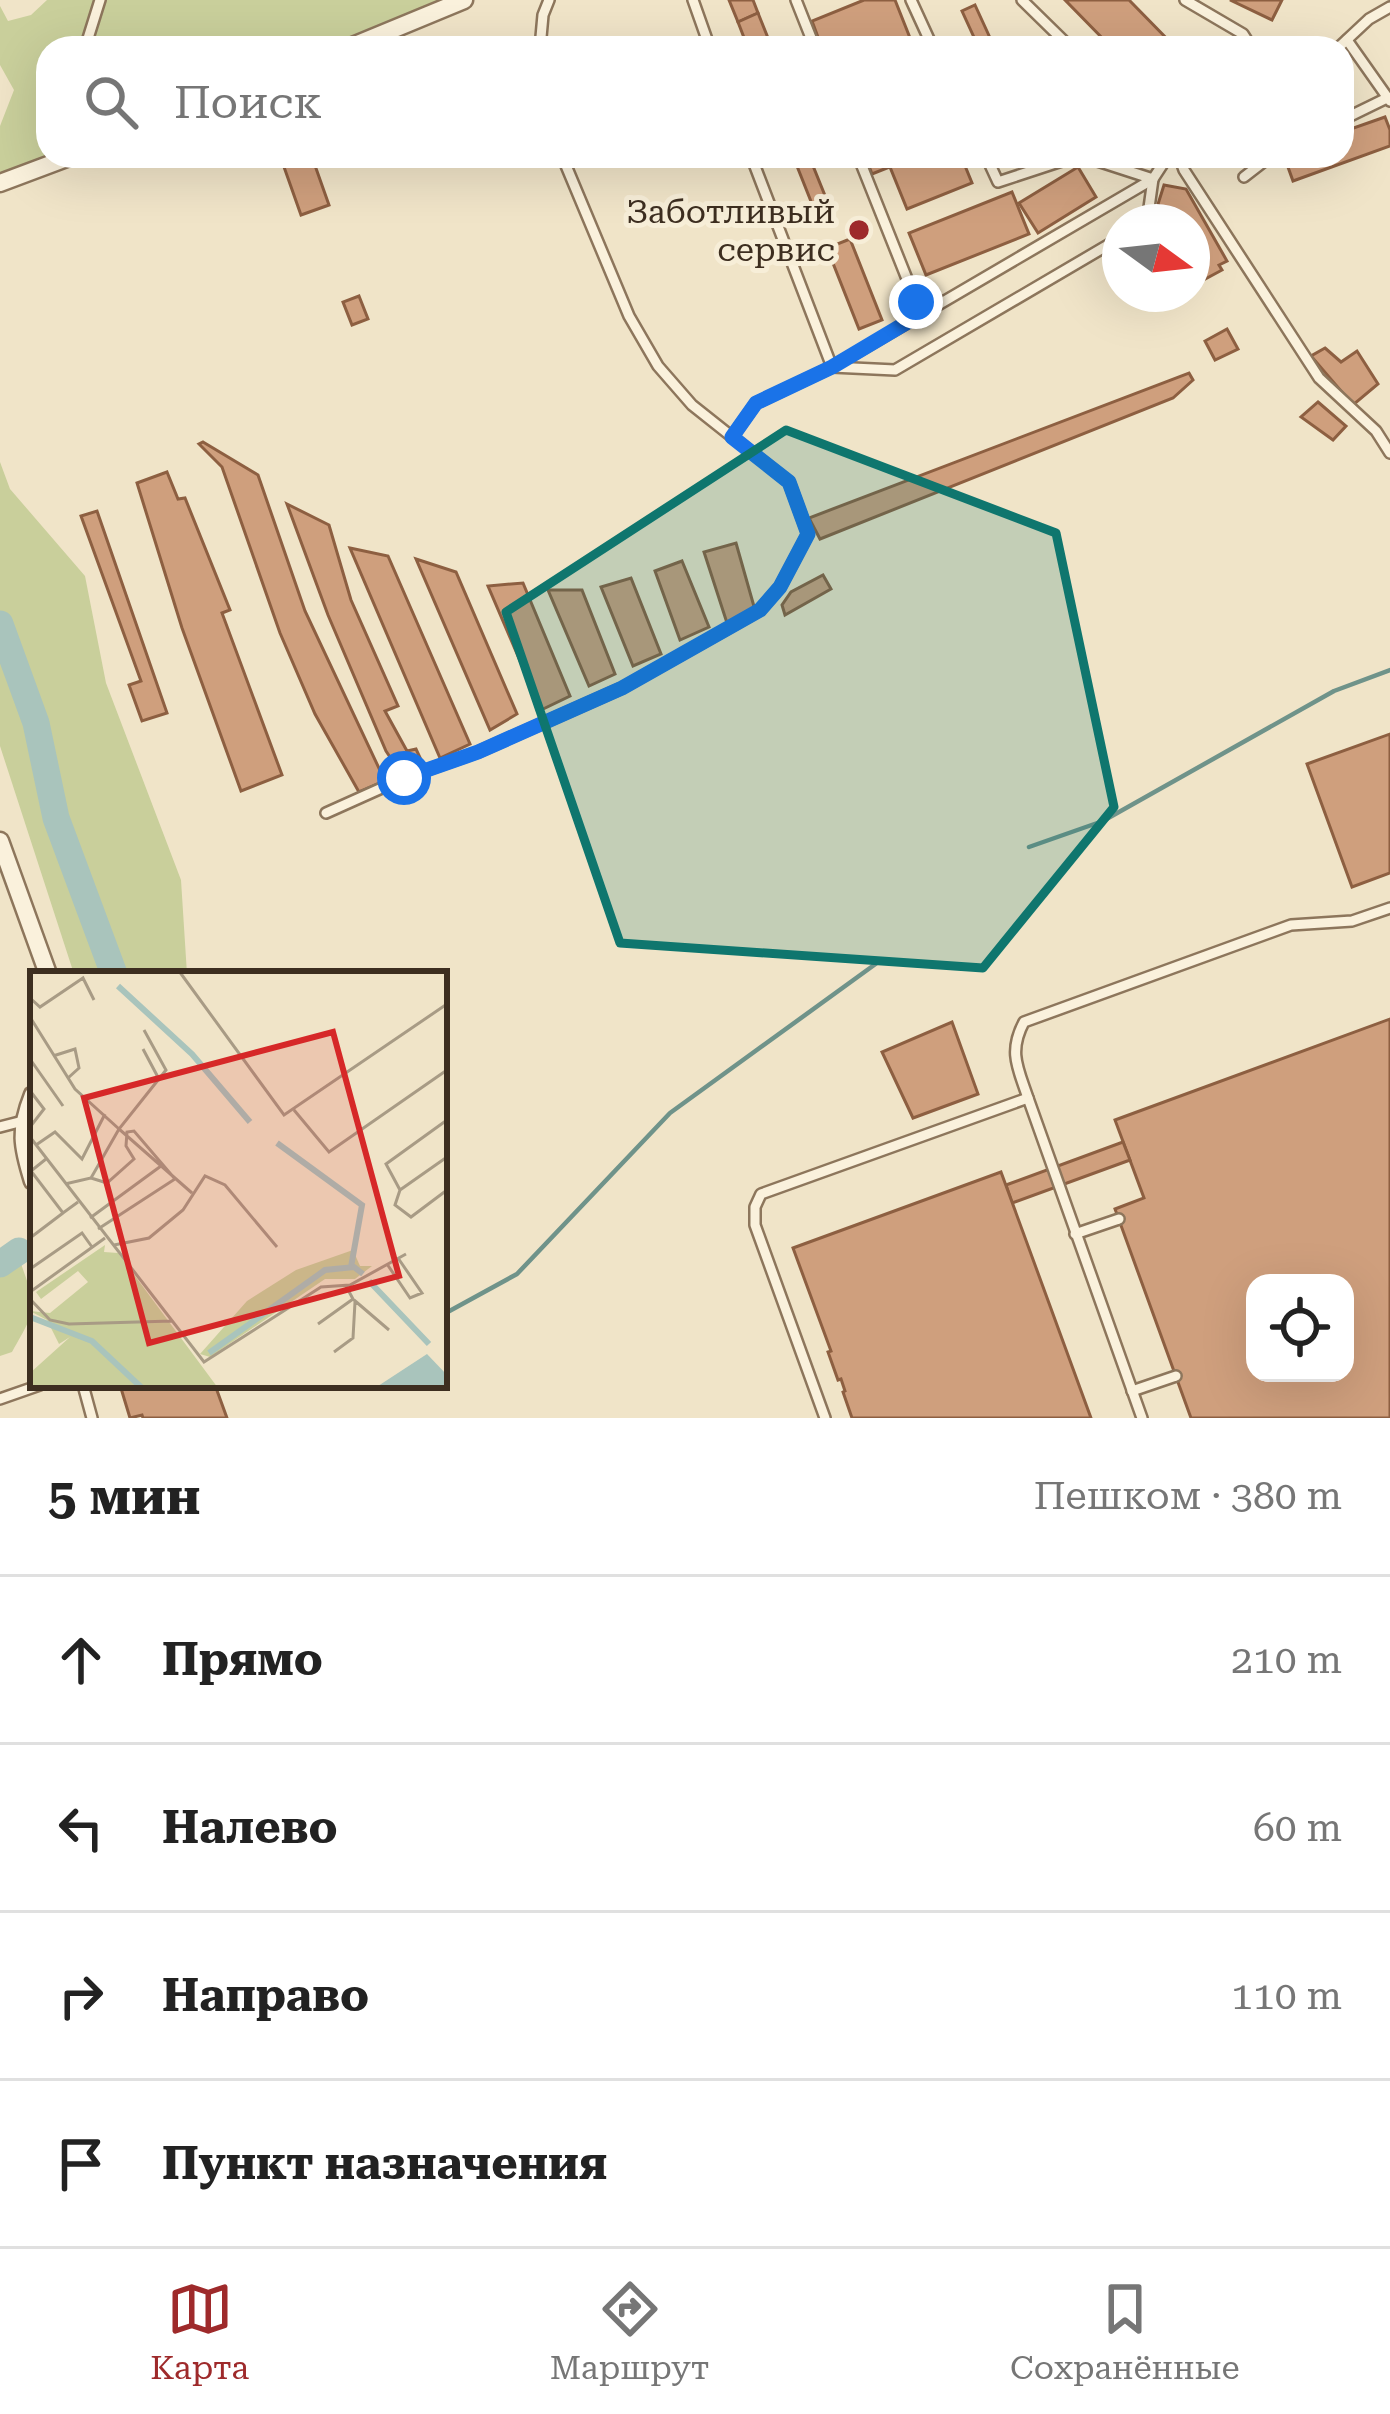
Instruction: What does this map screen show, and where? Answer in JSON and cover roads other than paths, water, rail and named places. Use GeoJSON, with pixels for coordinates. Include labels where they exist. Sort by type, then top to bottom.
{"type":"FeatureCollection","features":[{"type":"Feature","properties":{"kind":"street"},"geometry":{"type":"LineString","coordinates":[[377,36],[464,0]]}},
{"type":"Feature","properties":{"kind":"street"},"geometry":{"type":"LineString","coordinates":[[0,184],[41,168]]}},
{"type":"Feature","properties":{"kind":"street"},"geometry":{"type":"LineString","coordinates":[[0,841],[47,971]]}},
{"type":"Feature","properties":{"kind":"street"},"geometry":{"type":"LineString","coordinates":[[30,1102],[22,1121],[30,1171]]}},
{"type":"Feature","properties":{"kind":"lane"},"geometry":{"type":"LineString","coordinates":[[90,36],[100,0]]}},
{"type":"Feature","properties":{"kind":"lane"},"geometry":{"type":"LineString","coordinates":[[541,36],[549,0]]}},
{"type":"Feature","properties":{"kind":"lane"},"geometry":{"type":"LineString","coordinates":[[693,0],[706,36]]}},
{"type":"Feature","properties":{"kind":"lane"},"geometry":{"type":"LineString","coordinates":[[796,0],[810,36]]}},
{"type":"Feature","properties":{"kind":"lane"},"geometry":{"type":"LineString","coordinates":[[911,0],[928,36]]}},
{"type":"Feature","properties":{"kind":"lane"},"geometry":{"type":"LineString","coordinates":[[1022,0],[1059,36]]}},
{"type":"Feature","properties":{"kind":"lane"},"geometry":{"type":"LineString","coordinates":[[1185,0],[1245,36]]}},
{"type":"Feature","properties":{"kind":"lane"},"geometry":{"type":"LineString","coordinates":[[1351,36],[1390,7]]}},
{"type":"Feature","properties":{"kind":"lane"},"geometry":{"type":"LineString","coordinates":[[1354,58],[1389,100],[1354,115]]}},
{"type":"Feature","properties":{"kind":"lane"},"geometry":{"type":"LineString","coordinates":[[326,812],[622,688],[760,610],[780,587],[808,534],[789,482],[692,405],[658,366],[629,316],[567,168]]}},
{"type":"Feature","properties":{"kind":"lane"},"geometry":{"type":"LineString","coordinates":[[757,168],[832,367]]}},
{"type":"Feature","properties":{"kind":"lane"},"geometry":{"type":"LineString","coordinates":[[863,168],[921,314]]}},
{"type":"Feature","properties":{"kind":"lane"},"geometry":{"type":"LineString","coordinates":[[992,168],[998,182],[1042,168]]}},
{"type":"Feature","properties":{"kind":"lane"},"geometry":{"type":"LineString","coordinates":[[1120,168],[1153,178]]}},
{"type":"Feature","properties":{"kind":"lane"},"geometry":{"type":"LineString","coordinates":[[732,437],[756,403],[832,367],[1153,178],[1160,168]]}},
{"type":"Feature","properties":{"kind":"lane"},"geometry":{"type":"LineString","coordinates":[[1183,168],[1319,378],[1376,431],[1390,452]]}},
{"type":"Feature","properties":{"kind":"lane"},"geometry":{"type":"LineString","coordinates":[[1244,177],[1256,168]]}},
{"type":"Feature","properties":{"kind":"lane"},"geometry":{"type":"LineString","coordinates":[[1149,204],[1153,178]]}},
{"type":"Feature","properties":{"kind":"lane"},"geometry":{"type":"LineString","coordinates":[[832,367],[895,370],[1102,249]]}},
{"type":"Feature","properties":{"kind":"lane"},"geometry":{"type":"LineString","coordinates":[[1376,431],[1390,427]]}},
{"type":"Feature","properties":{"kind":"lane"},"geometry":{"type":"LineString","coordinates":[[1142,1418],[1028,1098],[1014,1055],[1015,1039],[1024,1022],[1291,925],[1352,921],[1390,908]]}},
{"type":"Feature","properties":{"kind":"lane"},"geometry":{"type":"LineString","coordinates":[[825,1418],[755,1225],[761,1194],[1028,1098]]}},
{"type":"Feature","properties":{"kind":"lane"},"geometry":{"type":"LineString","coordinates":[[0,1127],[22,1121]]}},
{"type":"Feature","properties":{"kind":"lane"},"geometry":{"type":"LineString","coordinates":[[1075,1234],[1118,1220]]}},
{"type":"Feature","properties":{"kind":"lane"},"geometry":{"type":"LineString","coordinates":[[1132,1390],[1176,1376]]}},
{"type":"Feature","properties":{"kind":"lane"},"geometry":{"type":"LineString","coordinates":[[0,1399],[31,1388]]}},
{"type":"Feature","properties":{"kind":"lane"},"geometry":{"type":"LineString","coordinates":[[84,1388],[92,1418]]}},
{"type":"Feature","properties":{"kind":"waterway"},"geometry":{"type":"LineString","coordinates":[[0,624],[36,723],[56,818],[113,971]]}},
{"type":"Feature","properties":{"kind":"waterway"},"geometry":{"type":"LineString","coordinates":[[1029,847],[1103,821],[1334,691],[1390,670]]}},
{"type":"Feature","properties":{"kind":"waterway"},"geometry":{"type":"LineString","coordinates":[[447,1312],[517,1274],[670,1113],[881,960]]}},
{"type":"Feature","properties":{"kind":"waterway"},"geometry":{"type":"LineString","coordinates":[[0,1264],[19,1251]]}},
{"type":"Feature","properties":{"kind":"place","name":"Заботливый сервис"},"geometry":{"type":"Point","coordinates":[859,230]}}]}
